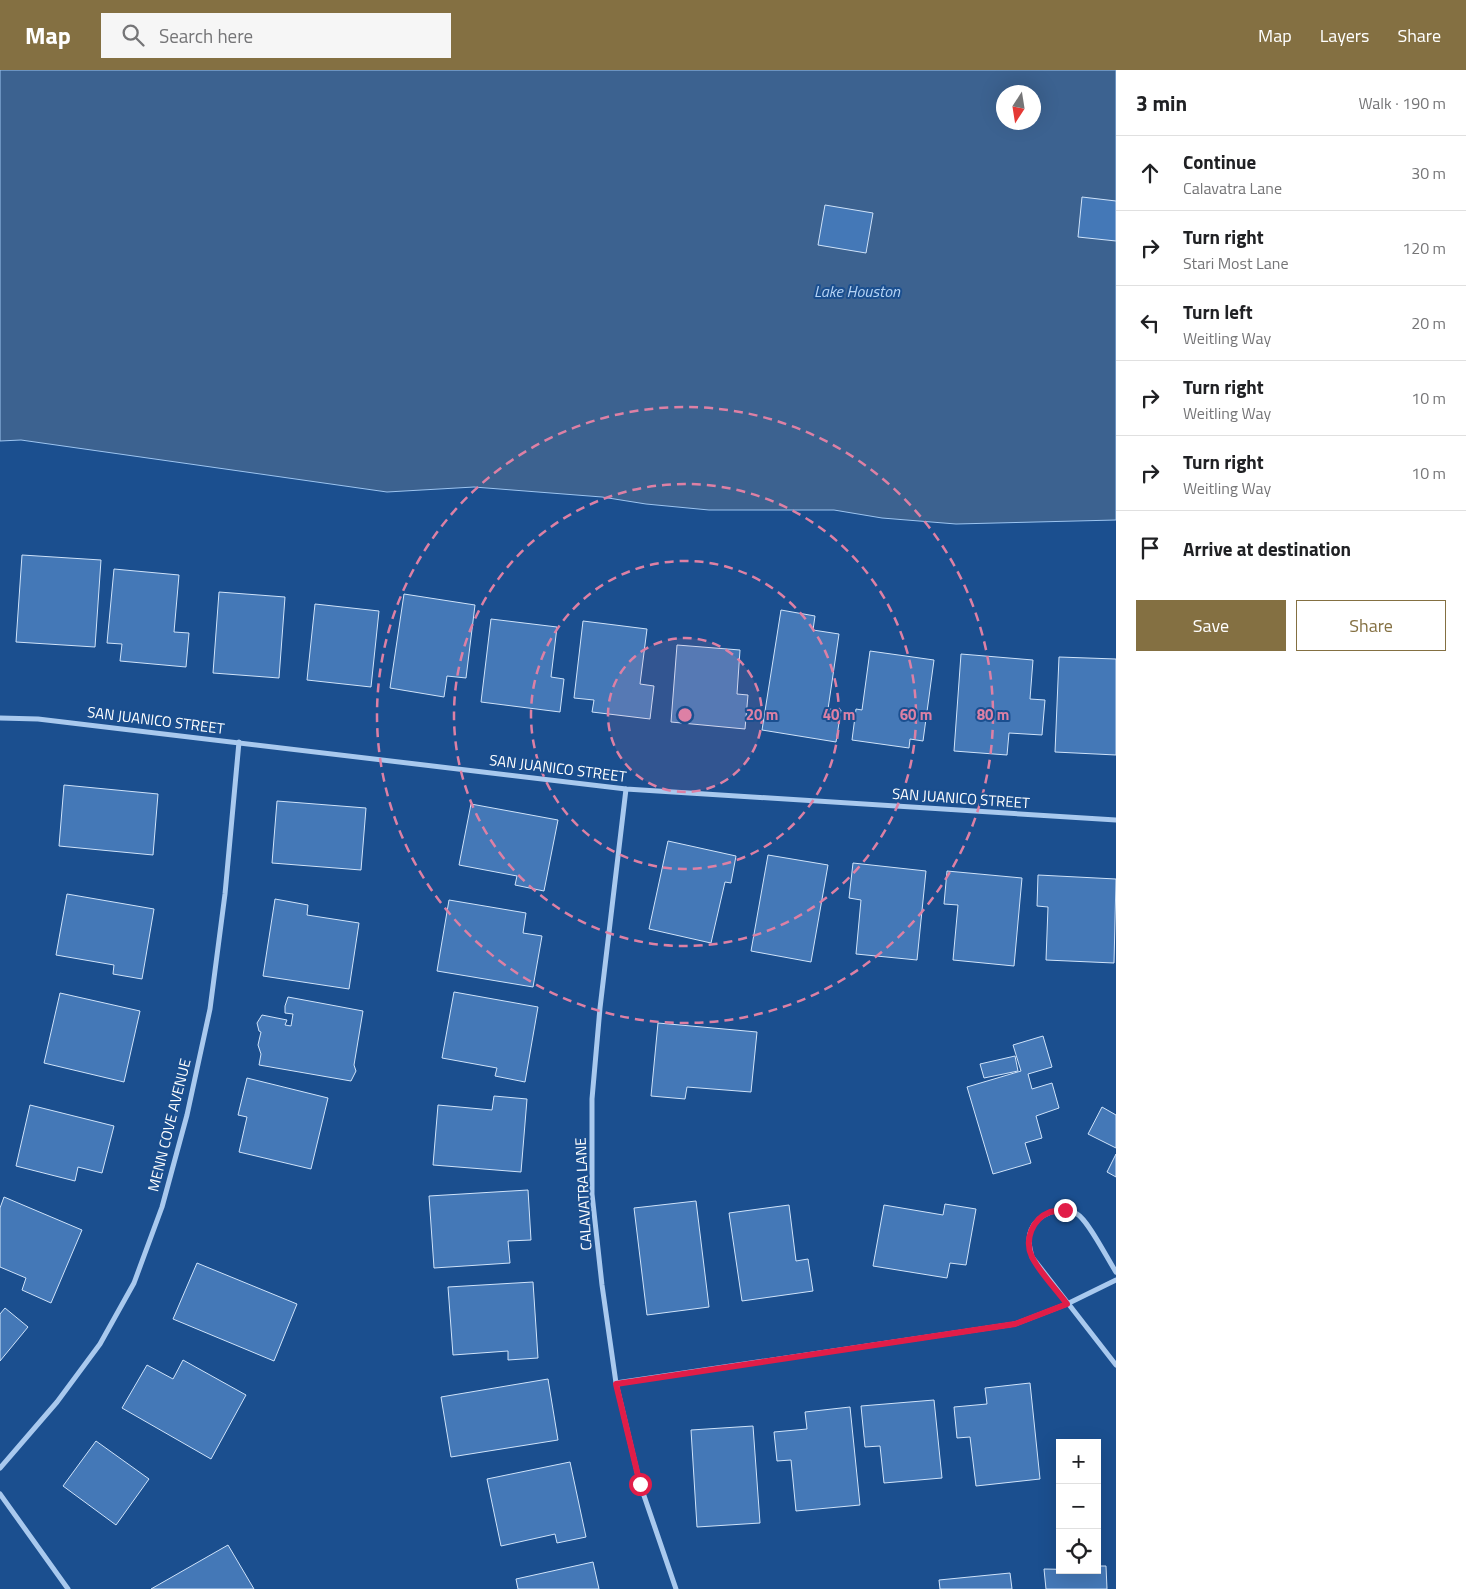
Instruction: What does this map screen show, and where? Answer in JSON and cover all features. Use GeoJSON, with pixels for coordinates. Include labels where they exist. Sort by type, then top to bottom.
{"type":"FeatureCollection","features":[{"type":"Feature","properties":{"kind":"street","name":"SAN JUANICO STREET"},"geometry":{"type":"LineString","coordinates":[[0,718],[38,719],[626,789],[1116,820]]}},
{"type":"Feature","properties":{"kind":"street","name":"MENN COVE AVENUE"},"geometry":{"type":"LineString","coordinates":[[0,1468],[57,1402],[100,1344],[134,1283],[162,1208],[187,1115],[210,1009],[224,894],[239,742]]}},
{"type":"Feature","properties":{"kind":"street","name":"CALAVATRA LANE"},"geometry":{"type":"LineString","coordinates":[[626,789],[600,1008],[592,1099],[592,1194],[616,1384],[640,1484],[676,1589]]}},
{"type":"Feature","properties":{"kind":"street"},"geometry":{"type":"LineString","coordinates":[[1116,1272],[1078,1215],[1065,1210],[1051,1212],[1039,1218],[1031,1230],[1029,1244],[1032,1257],[1116,1365]]}},
{"type":"Feature","properties":{"kind":"street"},"geometry":{"type":"LineString","coordinates":[[616,1384],[1015,1324],[1067,1304],[1116,1280]]}},
{"type":"Feature","properties":{"kind":"street"},"geometry":{"type":"LineString","coordinates":[[0,1494],[68,1589]]}},
{"type":"Feature","properties":{"kind":"water","name":"Lake Houston"},"geometry":{"type":"Polygon","coordinates":[[[0,70],[1116,70],[1116,520],[956,524],[882,518],[834,510],[709,510],[646,504],[602,497],[474,487],[387,492],[21,440],[0,441],[0,70]]]}},
{"type":"Feature","properties":{"kind":"building"},"geometry":{"type":"Polygon","coordinates":[[[1082,197],[1116,201],[1116,241],[1078,237],[1082,197]]]}},
{"type":"Feature","properties":{"kind":"building"},"geometry":{"type":"Polygon","coordinates":[[[825,205],[873,213],[866,253],[818,245],[825,205]]]}},
{"type":"Feature","properties":{"kind":"building"},"geometry":{"type":"Polygon","coordinates":[[[22,555],[101,560],[95,647],[16,642],[22,555]]]}},
{"type":"Feature","properties":{"kind":"building"},"geometry":{"type":"Polygon","coordinates":[[[114,569],[179,575],[174,632],[189,633],[186,667],[120,661],[122,644],[107,643],[114,569]]]}},
{"type":"Feature","properties":{"kind":"building"},"geometry":{"type":"Polygon","coordinates":[[[219,592],[285,597],[279,678],[213,673],[219,592]]]}},
{"type":"Feature","properties":{"kind":"building"},"geometry":{"type":"Polygon","coordinates":[[[404,594],[475,605],[466,678],[447,676],[444,697],[390,688],[404,594]]]}},
{"type":"Feature","properties":{"kind":"building"},"geometry":{"type":"Polygon","coordinates":[[[315,604],[379,611],[371,687],[307,680],[315,604]]]}},
{"type":"Feature","properties":{"kind":"building"},"geometry":{"type":"Polygon","coordinates":[[[781,610],[815,616],[813,630],[839,634],[828,709],[841,710],[836,742],[762,730],[781,610]]]}},
{"type":"Feature","properties":{"kind":"building"},"geometry":{"type":"Polygon","coordinates":[[[491,619],[557,627],[551,677],[564,679],[560,712],[481,702],[491,619]]]}},
{"type":"Feature","properties":{"kind":"building"},"geometry":{"type":"Polygon","coordinates":[[[583,621],[647,629],[640,684],[654,686],[650,719],[592,712],[594,700],[574,698],[583,621]]]}},
{"type":"Feature","properties":{"kind":"building"},"geometry":{"type":"Polygon","coordinates":[[[677,645],[740,650],[737,694],[748,695],[745,729],[671,722],[677,645]]]}},
{"type":"Feature","properties":{"kind":"building"},"geometry":{"type":"Polygon","coordinates":[[[870,651],[934,660],[923,741],[910,739],[909,748],[852,740],[856,709],[862,710],[870,651]]]}},
{"type":"Feature","properties":{"kind":"building"},"geometry":{"type":"Polygon","coordinates":[[[961,654],[1033,660],[1030,699],[1045,700],[1042,735],[1009,733],[1007,755],[954,751],[961,654]]]}},
{"type":"Feature","properties":{"kind":"building"},"geometry":{"type":"Polygon","coordinates":[[[1059,657],[1116,659],[1116,755],[1055,752],[1059,657]]]}},
{"type":"Feature","properties":{"kind":"building"},"geometry":{"type":"Polygon","coordinates":[[[64,785],[158,794],[153,855],[59,846],[64,785]]]}},
{"type":"Feature","properties":{"kind":"building"},"geometry":{"type":"Polygon","coordinates":[[[277,801],[366,808],[361,870],[272,863],[277,801]]]}},
{"type":"Feature","properties":{"kind":"building"},"geometry":{"type":"Polygon","coordinates":[[[471,804],[558,820],[544,891],[515,885],[517,876],[459,865],[471,804]]]}},
{"type":"Feature","properties":{"kind":"building"},"geometry":{"type":"Polygon","coordinates":[[[668,841],[736,856],[731,883],[725,882],[711,943],[649,929],[668,841]]]}},
{"type":"Feature","properties":{"kind":"building"},"geometry":{"type":"Polygon","coordinates":[[[768,855],[828,865],[811,962],[751,951],[768,855]]]}},
{"type":"Feature","properties":{"kind":"building"},"geometry":{"type":"Polygon","coordinates":[[[853,863],[926,871],[917,960],[856,954],[861,900],[849,898],[853,863]]]}},
{"type":"Feature","properties":{"kind":"building"},"geometry":{"type":"Polygon","coordinates":[[[947,871],[1022,878],[1014,966],[953,960],[958,905],[944,904],[947,871]]]}},
{"type":"Feature","properties":{"kind":"building"},"geometry":{"type":"Polygon","coordinates":[[[1038,875],[1116,879],[1114,963],[1046,960],[1048,907],[1037,906],[1038,875]]]}},
{"type":"Feature","properties":{"kind":"building"},"geometry":{"type":"Polygon","coordinates":[[[67,894],[154,909],[142,979],[113,974],[114,965],[56,955],[67,894]]]}},
{"type":"Feature","properties":{"kind":"building"},"geometry":{"type":"Polygon","coordinates":[[[275,899],[308,905],[307,915],[359,923],[349,989],[263,976],[275,899]]]}},
{"type":"Feature","properties":{"kind":"building"},"geometry":{"type":"Polygon","coordinates":[[[449,900],[526,913],[523,933],[542,936],[533,987],[437,971],[449,900]]]}},
{"type":"Feature","properties":{"kind":"building"},"geometry":{"type":"Polygon","coordinates":[[[454,992],[538,1007],[525,1082],[495,1076],[497,1068],[442,1058],[454,992]]]}},
{"type":"Feature","properties":{"kind":"building"},"geometry":{"type":"Polygon","coordinates":[[[60,993],[140,1011],[124,1082],[44,1063],[60,993]]]}},
{"type":"Feature","properties":{"kind":"building"},"geometry":{"type":"Polygon","coordinates":[[[288,997],[363,1011],[354,1065],[356,1071],[351,1081],[259,1065],[261,1054],[258,1045],[261,1032],[257,1023],[262,1015],[287,1020],[285,1025],[291,1026],[293,1014],[285,1013],[288,997]]]}},
{"type":"Feature","properties":{"kind":"building"},"geometry":{"type":"Polygon","coordinates":[[[658,1023],[757,1032],[751,1092],[687,1087],[685,1099],[651,1096],[658,1023]]]}},
{"type":"Feature","properties":{"kind":"building"},"geometry":{"type":"Polygon","coordinates":[[[1043,1036],[1052,1067],[1028,1074],[1032,1089],[1052,1083],[1059,1108],[1036,1116],[1042,1138],[1025,1143],[1031,1163],[993,1174],[967,1087],[1021,1071],[1013,1045],[1043,1036]]]}},
{"type":"Feature","properties":{"kind":"building"},"geometry":{"type":"Polygon","coordinates":[[[1015,1056],[1018,1071],[984,1078],[980,1064],[1015,1056]]]}},
{"type":"Feature","properties":{"kind":"building"},"geometry":{"type":"Polygon","coordinates":[[[247,1078],[328,1098],[311,1169],[239,1152],[247,1117],[238,1115],[247,1078]]]}},
{"type":"Feature","properties":{"kind":"building"},"geometry":{"type":"Polygon","coordinates":[[[494,1096],[527,1099],[521,1172],[433,1165],[438,1105],[492,1110],[494,1096]]]}},
{"type":"Feature","properties":{"kind":"building"},"geometry":{"type":"Polygon","coordinates":[[[30,1105],[114,1126],[102,1173],[78,1167],[75,1181],[16,1166],[30,1105]]]}},
{"type":"Feature","properties":{"kind":"building"},"geometry":{"type":"Polygon","coordinates":[[[1102,1107],[1116,1115],[1116,1148],[1088,1134],[1102,1107]]]}},
{"type":"Feature","properties":{"kind":"building"},"geometry":{"type":"Polygon","coordinates":[[[1116,1154],[1116,1177],[1107,1172],[1116,1154]]]}},
{"type":"Feature","properties":{"kind":"building"},"geometry":{"type":"Polygon","coordinates":[[[528,1190],[531,1240],[508,1241],[510,1263],[434,1268],[429,1196],[528,1190]]]}},
{"type":"Feature","properties":{"kind":"building"},"geometry":{"type":"Polygon","coordinates":[[[4,1197],[82,1230],[51,1303],[22,1290],[26,1278],[0,1267],[0,1208],[4,1197]]]}},
{"type":"Feature","properties":{"kind":"building"},"geometry":{"type":"Polygon","coordinates":[[[696,1201],[709,1307],[647,1315],[634,1208],[696,1201]]]}},
{"type":"Feature","properties":{"kind":"building"},"geometry":{"type":"Polygon","coordinates":[[[945,1204],[976,1209],[966,1265],[950,1263],[947,1278],[873,1266],[884,1205],[943,1215],[945,1204]]]}},
{"type":"Feature","properties":{"kind":"building"},"geometry":{"type":"Polygon","coordinates":[[[789,1205],[796,1261],[808,1259],[813,1291],[742,1301],[729,1213],[789,1205]]]}},
{"type":"Feature","properties":{"kind":"building"},"geometry":{"type":"Polygon","coordinates":[[[197,1263],[297,1304],[274,1361],[173,1319],[197,1263]]]}},
{"type":"Feature","properties":{"kind":"building"},"geometry":{"type":"Polygon","coordinates":[[[533,1282],[538,1358],[508,1360],[508,1351],[453,1355],[448,1287],[533,1282]]]}},
{"type":"Feature","properties":{"kind":"building"},"geometry":{"type":"Polygon","coordinates":[[[5,1308],[28,1327],[0,1361],[0,1314],[5,1308]]]}},
{"type":"Feature","properties":{"kind":"building"},"geometry":{"type":"Polygon","coordinates":[[[183,1360],[246,1395],[211,1459],[122,1408],[147,1365],[173,1379],[183,1360]]]}},
{"type":"Feature","properties":{"kind":"building"},"geometry":{"type":"Polygon","coordinates":[[[548,1379],[558,1440],[451,1457],[441,1397],[548,1379]]]}},
{"type":"Feature","properties":{"kind":"building"},"geometry":{"type":"Polygon","coordinates":[[[1030,1383],[1040,1479],[976,1486],[970,1437],[957,1438],[954,1407],[987,1404],[985,1388],[1030,1383]]]}},
{"type":"Feature","properties":{"kind":"building"},"geometry":{"type":"Polygon","coordinates":[[[934,1400],[942,1478],[884,1483],[880,1446],[865,1447],[861,1406],[934,1400]]]}},
{"type":"Feature","properties":{"kind":"building"},"geometry":{"type":"Polygon","coordinates":[[[850,1407],[860,1505],[796,1511],[791,1460],[777,1461],[774,1432],[807,1429],[805,1412],[850,1407]]]}},
{"type":"Feature","properties":{"kind":"building"},"geometry":{"type":"Polygon","coordinates":[[[753,1426],[760,1523],[697,1527],[691,1430],[753,1426]]]}},
{"type":"Feature","properties":{"kind":"building"},"geometry":{"type":"Polygon","coordinates":[[[96,1441],[149,1479],[116,1525],[63,1486],[96,1441]]]}},
{"type":"Feature","properties":{"kind":"building"},"geometry":{"type":"Polygon","coordinates":[[[570,1462],[586,1537],[557,1543],[555,1534],[501,1546],[487,1479],[570,1462]]]}},
{"type":"Feature","properties":{"kind":"building"},"geometry":{"type":"Polygon","coordinates":[[[228,1545],[254,1589],[151,1589],[228,1545]]]}},
{"type":"Feature","properties":{"kind":"building"},"geometry":{"type":"Polygon","coordinates":[[[593,1562],[599,1589],[518,1589],[516,1579],[593,1562]]]}},
{"type":"Feature","properties":{"kind":"building"},"geometry":{"type":"Polygon","coordinates":[[[1101,1566],[1106,1566],[1107,1589],[1046,1589],[1044,1569],[1056,1569],[1056,1574],[1101,1574],[1101,1566]]]}},
{"type":"Feature","properties":{"kind":"building"},"geometry":{"type":"Polygon","coordinates":[[[1010,1573],[1012,1589],[940,1589],[939,1580],[1010,1573]]]}},
{"type":"Feature","properties":{"kind":"route"},"geometry":{"type":"LineString","coordinates":[[640,1484],[616,1384],[1015,1324],[1067,1304],[1032,1257],[1029,1244],[1031,1230],[1039,1218],[1051,1212],[1065,1210]]}}]}
